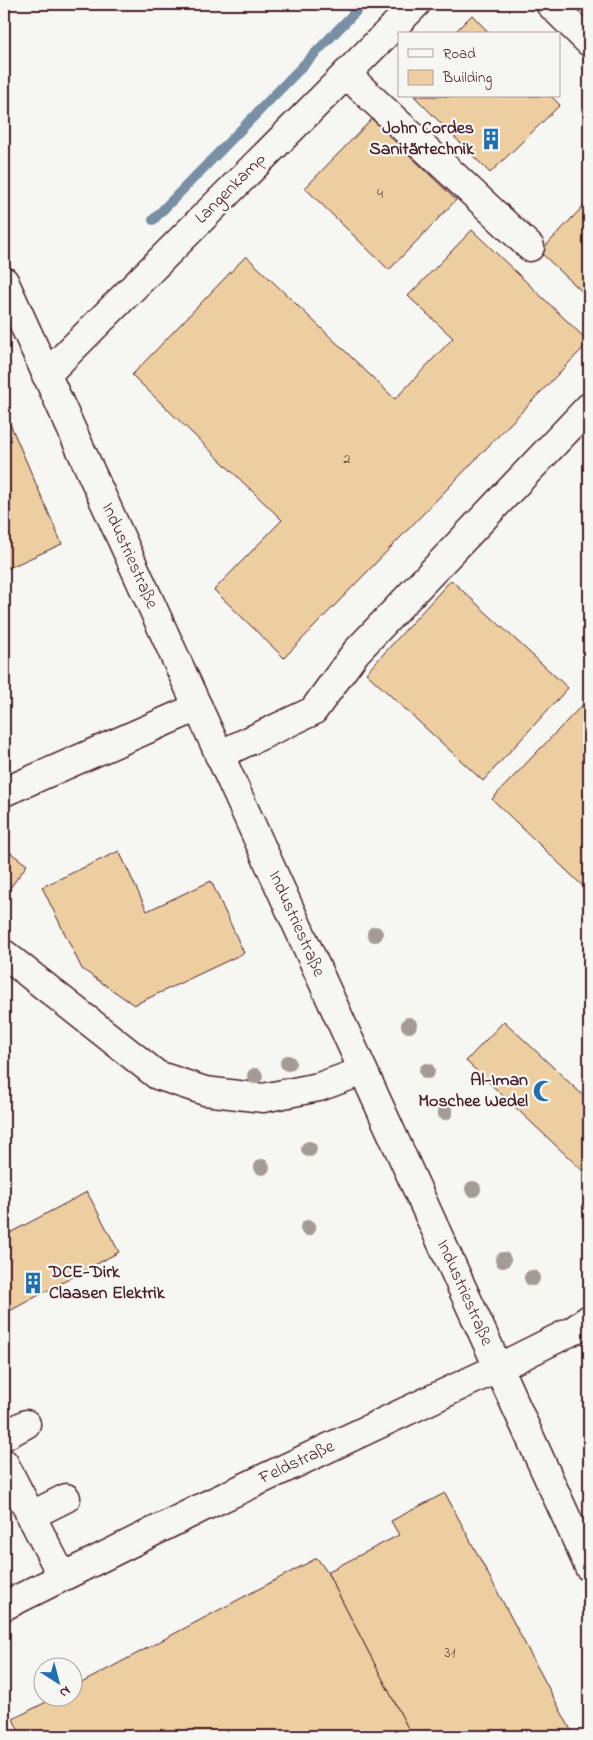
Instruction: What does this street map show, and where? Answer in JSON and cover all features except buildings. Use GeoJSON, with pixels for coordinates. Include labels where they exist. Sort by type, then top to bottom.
{"type":"FeatureCollection","features":[{"type":"Feature","properties":{"kind":"street","name":"Langenkamp"},"geometry":{"type":"LineString","coordinates":[[46,375],[416,4]]}},
{"type":"Feature","properties":{"kind":"street"},"geometry":{"type":"LineString","coordinates":[[550,4],[589,42]]}},
{"type":"Feature","properties":{"kind":"street"},"geometry":{"type":"LineString","coordinates":[[346,74],[530,246]]}},
{"type":"Feature","properties":{"kind":"street","name":"Industriestraße"},"geometry":{"type":"LineString","coordinates":[[4,281],[589,1567]]}},
{"type":"Feature","properties":{"kind":"street"},"geometry":{"type":"LineString","coordinates":[[219,755],[313,711],[356,652],[589,407]]}},
{"type":"Feature","properties":{"kind":"street"},"geometry":{"type":"LineString","coordinates":[[4,792],[198,708]]}},
{"type":"Feature","properties":{"kind":"street"},"geometry":{"type":"LineString","coordinates":[[4,954],[157,1075],[173,1081],[206,1091],[263,1098],[319,1087],[363,1071]]}},
{"type":"Feature","properties":{"kind":"street","name":"Feldstraße"},"geometry":{"type":"LineString","coordinates":[[4,1606],[214,1502],[498,1368],[574,1330],[589,1319]]}},
{"type":"Feature","properties":{"kind":"street"},"geometry":{"type":"LineString","coordinates":[[4,1464],[62,1576]]}},
{"type":"Feature","properties":{"kind":"street"},"geometry":{"type":"LineString","coordinates":[[30,1516],[66,1498]]}},
{"type":"Feature","properties":{"kind":"waterway"},"geometry":{"type":"LineString","coordinates":[[153,220],[363,4]]}},
{"type":"Feature","properties":{"kind":"place","name":"John Cordes Sanitärtechnik"},"geometry":{"type":"Point","coordinates":[491,139]}},
{"type":"Feature","properties":{"kind":"place","name":"Al-Iman Moschee Wedel"},"geometry":{"type":"Point","coordinates":[544,1091]}},
{"type":"Feature","properties":{"kind":"place","name":"DCE-Dirk Claasen Elektrik"},"geometry":{"type":"Point","coordinates":[33,1283]}}]}
